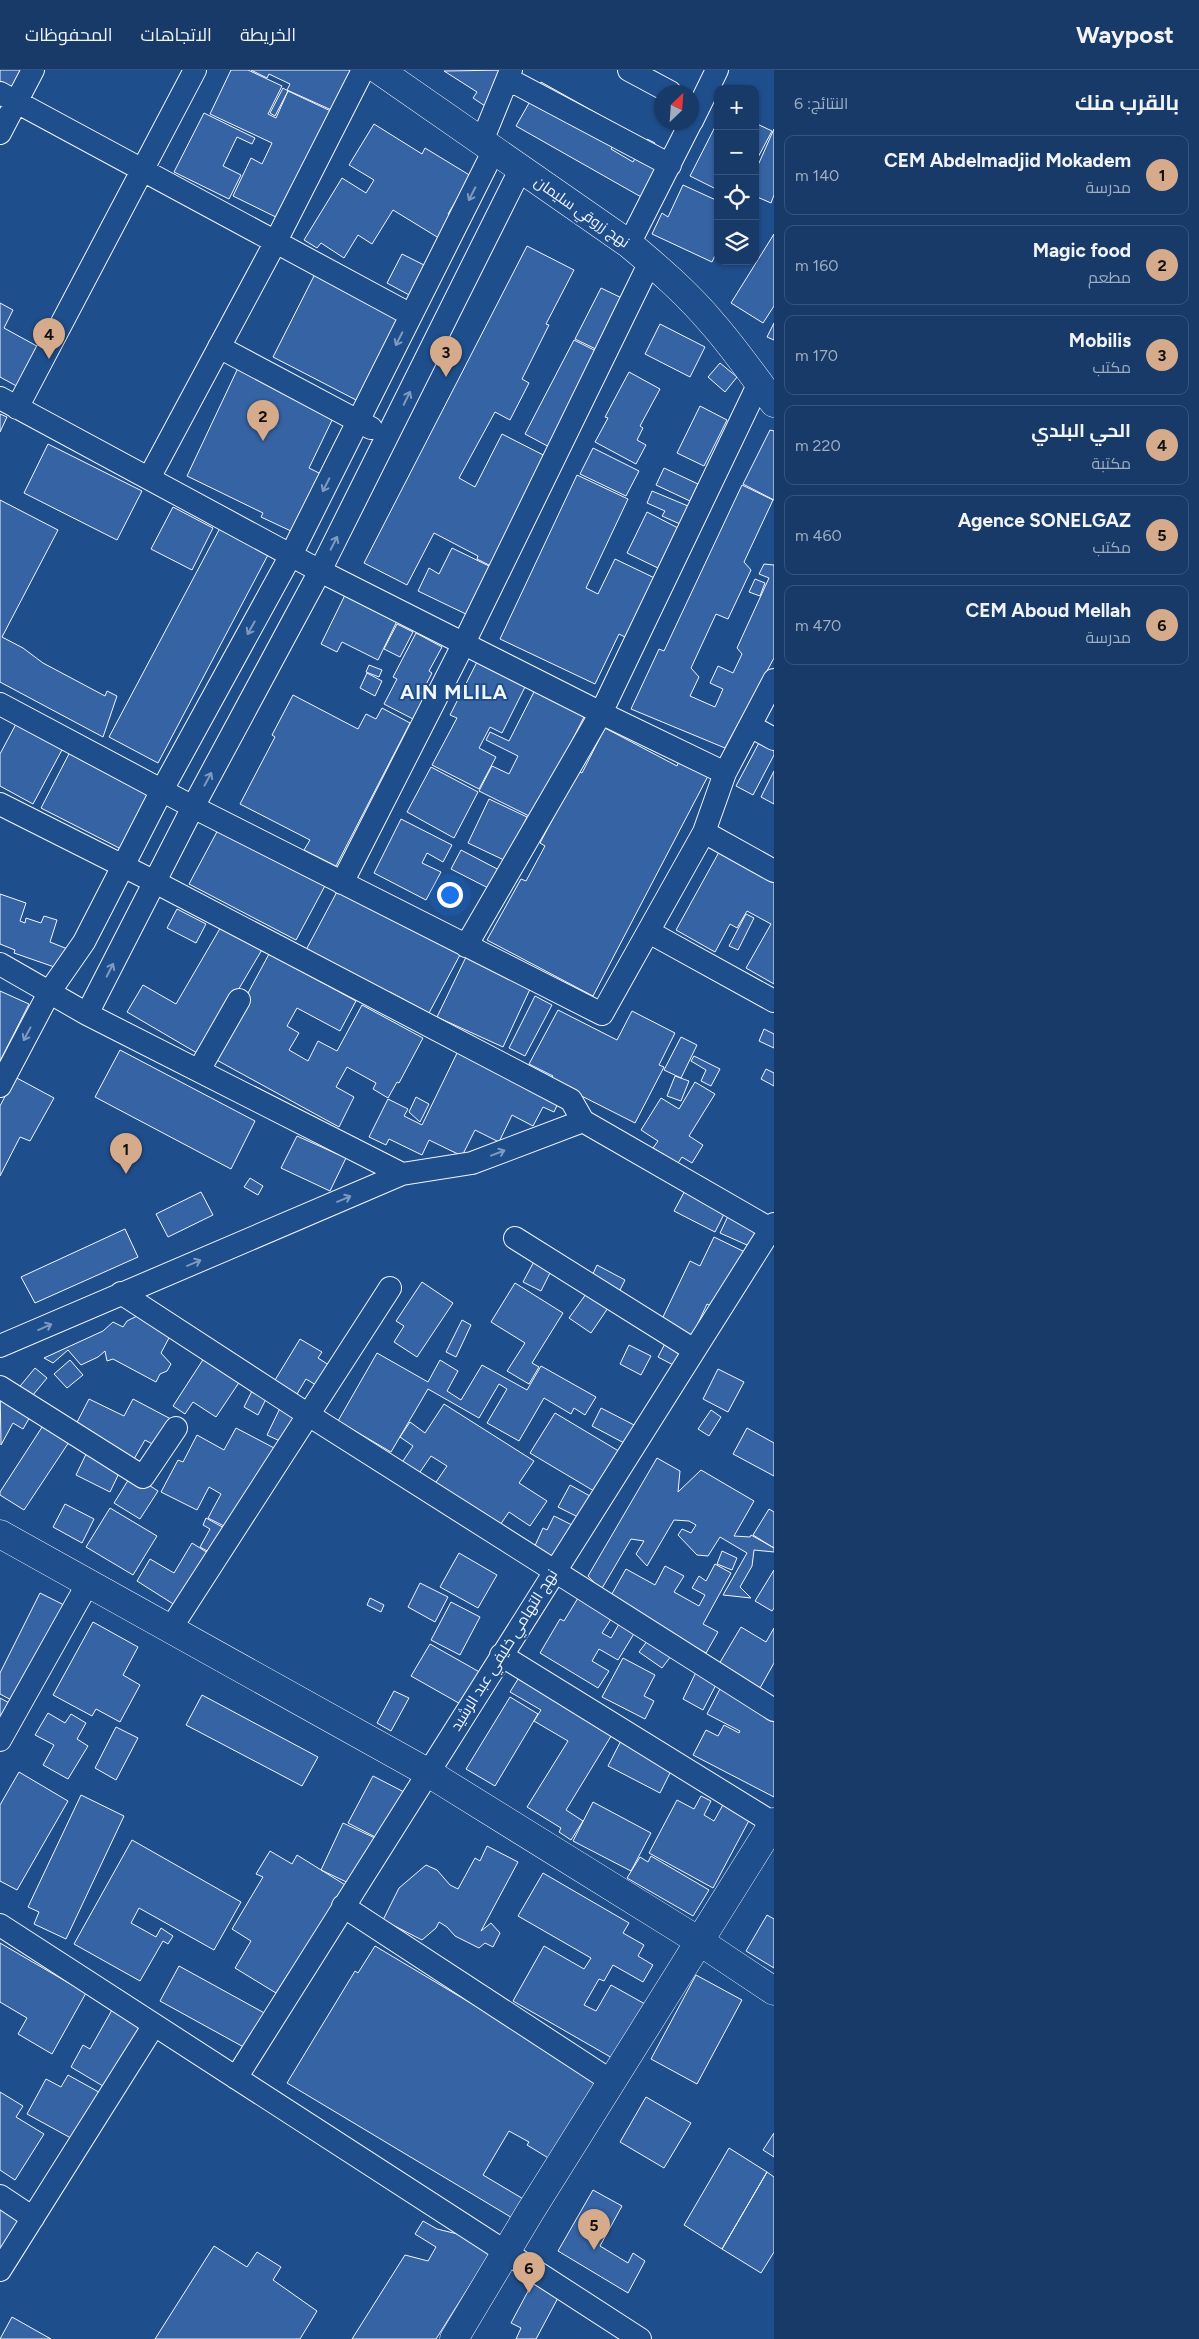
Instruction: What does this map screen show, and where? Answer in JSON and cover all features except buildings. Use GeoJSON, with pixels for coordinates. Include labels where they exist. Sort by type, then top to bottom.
{"type":"FeatureCollection","features":[{"type":"Feature","properties":{"kind":"main road","name":"نهج زروقي سليمان"},"geometry":{"type":"LineString","coordinates":[[379,70],[520,170],[629,244],[686,294],[714,325],[770,397]]}},
{"type":"Feature","properties":{"kind":"main road"},"geometry":{"type":"LineString","coordinates":[[0,1534],[427,1772],[699,1941],[774,1991]]}},
{"type":"Feature","properties":{"kind":"main road"},"geometry":{"type":"LineString","coordinates":[[454,2339],[611,2081],[774,1822]]}},
{"type":"Feature","properties":{"kind":"street"},"geometry":{"type":"LineString","coordinates":[[0,133],[8,97],[33,70]]}},
{"type":"Feature","properties":{"kind":"street"},"geometry":{"type":"LineString","coordinates":[[195,70],[142,171],[9,403],[320,571],[463,645],[725,773]]}},
{"type":"Feature","properties":{"kind":"street"},"geometry":{"type":"LineString","coordinates":[[149,478],[276,243],[362,70]]}},
{"type":"Feature","properties":{"kind":"street"},"geometry":{"type":"LineString","coordinates":[[629,70],[657,85]]}},
{"type":"Feature","properties":{"kind":"street"},"geometry":{"type":"LineString","coordinates":[[699,103],[717,70]]}},
{"type":"Feature","properties":{"kind":"street"},"geometry":{"type":"LineString","coordinates":[[0,1086],[50,991],[84,942],[162,790],[291,554],[358,422],[411,315],[488,146],[510,74],[670,166]]}},
{"type":"Feature","properties":{"kind":"street"},"geometry":{"type":"LineString","coordinates":[[8,97],[411,315]]}},
{"type":"Feature","properties":{"kind":"street"},"geometry":{"type":"LineString","coordinates":[[629,244],[670,166],[686,130]]}},
{"type":"Feature","properties":{"kind":"street"},"geometry":{"type":"LineString","coordinates":[[88,1014],[193,807],[320,571],[520,170]]}},
{"type":"Feature","properties":{"kind":"street"},"geometry":{"type":"LineString","coordinates":[[342,883],[463,645],[650,262]]}},
{"type":"Feature","properties":{"kind":"street"},"geometry":{"type":"LineString","coordinates":[[219,347],[358,422],[388,436]]}},
{"type":"Feature","properties":{"kind":"street"},"geometry":{"type":"LineString","coordinates":[[466,946],[600,713],[770,397]]}},
{"type":"Feature","properties":{"kind":"street"},"geometry":{"type":"LineString","coordinates":[[0,704],[193,807],[602,1014],[704,832],[725,773],[774,680]]}},
{"type":"Feature","properties":{"kind":"street"},"geometry":{"type":"LineString","coordinates":[[750,726],[774,739]]}},
{"type":"Feature","properties":{"kind":"street"},"geometry":{"type":"LineString","coordinates":[[0,804],[155,882],[570,1100],[583,1121],[773,1228]]}},
{"type":"Feature","properties":{"kind":"street"},"geometry":{"type":"LineString","coordinates":[[704,832],[774,871]]}},
{"type":"Feature","properties":{"kind":"street"},"geometry":{"type":"LineString","coordinates":[[649,932],[774,1001]]}},
{"type":"Feature","properties":{"kind":"street"},"geometry":{"type":"LineString","coordinates":[[0,964],[88,1014],[402,1174]]}},
{"type":"Feature","properties":{"kind":"street"},"geometry":{"type":"LineString","coordinates":[[199,1070],[239,1000]]}},
{"type":"Feature","properties":{"kind":"street"},"geometry":{"type":"LineString","coordinates":[[0,1346],[402,1174],[472,1163],[583,1121]]}},
{"type":"Feature","properties":{"kind":"street","name":"نهج التهامي خليفي عبد الرشيد"},"geometry":{"type":"LineString","coordinates":[[236,2078],[427,1772],[773,1228]]}},
{"type":"Feature","properties":{"kind":"street"},"geometry":{"type":"LineString","coordinates":[[515,1238],[694,1350]]}},
{"type":"Feature","properties":{"kind":"street"},"geometry":{"type":"LineString","coordinates":[[171,1628],[307,1414],[390,1288]]}},
{"type":"Feature","properties":{"kind":"street"},"geometry":{"type":"LineString","coordinates":[[121,1294],[774,1710]]}},
{"type":"Feature","properties":{"kind":"street"},"geometry":{"type":"LineString","coordinates":[[0,1387],[143,1477],[176,1428]]}},
{"type":"Feature","properties":{"kind":"street"},"geometry":{"type":"LineString","coordinates":[[0,1740],[88,1584]]}},
{"type":"Feature","properties":{"kind":"street"},"geometry":{"type":"LineString","coordinates":[[501,1655],[774,1822]]}},
{"type":"Feature","properties":{"kind":"street"},"geometry":{"type":"LineString","coordinates":[[343,1906],[611,2081]]}},
{"type":"Feature","properties":{"kind":"street"},"geometry":{"type":"LineString","coordinates":[[0,1925],[640,2339]]}},
{"type":"Feature","properties":{"kind":"street"},"geometry":{"type":"LineString","coordinates":[[0,2270],[154,2025]]}},
{"type":"Feature","properties":{"kind":"street"},"geometry":{"type":"LineString","coordinates":[[0,2196],[33,2218]]}},
{"type":"Feature","properties":{"kind":"place","name":"الحي البلدي"},"geometry":{"type":"Point","coordinates":[49,359]}},
{"type":"Feature","properties":{"kind":"place","name":"Mobilis"},"geometry":{"type":"Point","coordinates":[446,377]}},
{"type":"Feature","properties":{"kind":"place","name":"Magic food"},"geometry":{"type":"Point","coordinates":[263,441]}},
{"type":"Feature","properties":{"kind":"place","name":"CEM Abdelmadjid Mokadem"},"geometry":{"type":"Point","coordinates":[126,1174]}},
{"type":"Feature","properties":{"kind":"place","name":"Agence SONELGAZ"},"geometry":{"type":"Point","coordinates":[594,2250]}},
{"type":"Feature","properties":{"kind":"place","name":"CEM Aboud Mellah"},"geometry":{"type":"Point","coordinates":[529,2293]}},
{"type":"Feature","properties":{"kind":"district","name":"AIN MLILA"},"geometry":{"type":"Point","coordinates":[454,692]}}]}
